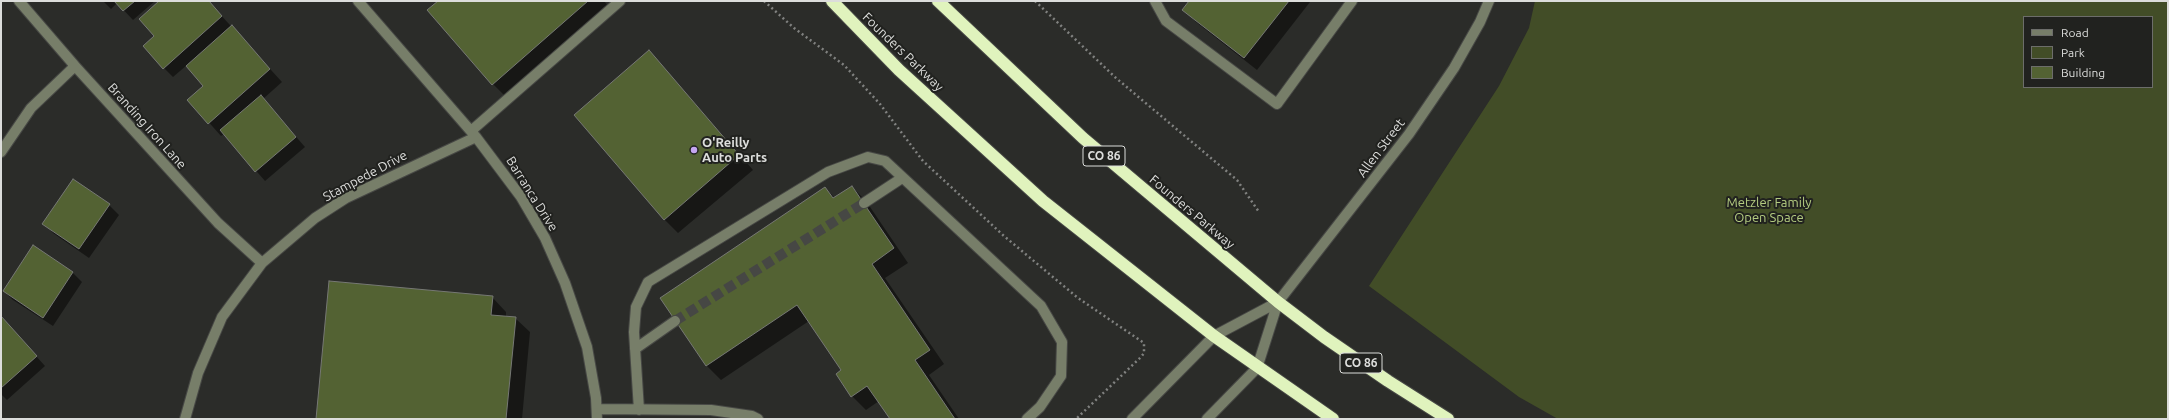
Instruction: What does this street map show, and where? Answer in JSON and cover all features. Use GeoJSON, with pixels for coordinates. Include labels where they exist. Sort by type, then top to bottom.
{"type":"FeatureCollection","features":[{"type":"Feature","properties":{"kind":"highway","name":"Founders Parkway"},"geometry":{"type":"LineString","coordinates":[[832,1],[899,70],[1043,202],[1214,336],[1257,368],[1333,419]]}},
{"type":"Feature","properties":{"kind":"highway","name":"Founders Parkway"},"geometry":{"type":"LineString","coordinates":[[938,1],[1083,138],[1278,302],[1324,337],[1388,381],[1448,419]]}},
{"type":"Feature","properties":{"kind":"street","name":"Branding Iron Lane"},"geometry":{"type":"LineString","coordinates":[[19,1],[75,66],[218,223],[262,263]]}},
{"type":"Feature","properties":{"kind":"street","name":"Barranca Drive"},"geometry":{"type":"LineString","coordinates":[[358,1],[473,134],[521,197],[545,238],[565,283],[587,347],[597,414]]}},
{"type":"Feature","properties":{"kind":"street","name":"Stampede Drive"},"geometry":{"type":"LineString","coordinates":[[185,419],[198,373],[222,317],[262,263],[316,218],[346,198],[473,134],[620,1]]}},
{"type":"Feature","properties":{"kind":"street"},"geometry":{"type":"LineString","coordinates":[[1155,1],[1166,21],[1277,104],[1352,1]]}},
{"type":"Feature","properties":{"kind":"street","name":"Allen Street"},"geometry":{"type":"LineString","coordinates":[[1278,302],[1409,134],[1454,68],[1489,1]]}},
{"type":"Feature","properties":{"kind":"street"},"geometry":{"type":"LineString","coordinates":[[1,152],[31,108],[75,66]]}},
{"type":"Feature","properties":{"kind":"street"},"geometry":{"type":"LineString","coordinates":[[639,410],[635,349],[636,308],[648,282],[828,172],[868,157],[885,161],[1041,306],[1062,342],[1061,376],[1040,407],[1027,419]]}},
{"type":"Feature","properties":{"kind":"street"},"geometry":{"type":"LineString","coordinates":[[864,203],[902,178]]}},
{"type":"Feature","properties":{"kind":"street"},"geometry":{"type":"LineString","coordinates":[[1132,419],[1214,336],[1278,302]]}},
{"type":"Feature","properties":{"kind":"street"},"geometry":{"type":"LineString","coordinates":[[1208,419],[1257,368],[1278,302]]}},
{"type":"Feature","properties":{"kind":"street"},"geometry":{"type":"LineString","coordinates":[[635,349],[675,321]]}},
{"type":"Feature","properties":{"kind":"street"},"geometry":{"type":"LineString","coordinates":[[597,414],[639,410],[711,410],[752,416],[758,419]]}},
{"type":"Feature","properties":{"kind":"path"},"geometry":{"type":"LineString","coordinates":[[764,1],[794,28],[844,65],[880,104],[923,161],[1004,236],[1078,298],[1144,343],[1144,353],[1141,357],[1076,419]]}},
{"type":"Feature","properties":{"kind":"path"},"geometry":{"type":"LineString","coordinates":[[1035,1],[1116,78],[1237,180],[1259,212]]}},
{"type":"Feature","properties":{"kind":"green space","name":"Metzler Family Open Space"},"geometry":{"type":"Polygon","coordinates":[[[1535,1],[2168,1],[2168,419],[1558,419],[1519,397],[1369,286],[1499,86],[1529,28],[1535,1]]]}},
{"type":"Feature","properties":{"kind":"building"},"geometry":{"type":"Polygon","coordinates":[[[114,1],[135,1],[123,11],[114,1]]]}},
{"type":"Feature","properties":{"kind":"building"},"geometry":{"type":"Polygon","coordinates":[[[159,1],[209,1],[222,16],[163,69],[143,46],[154,36],[139,19],[159,1]]]}},
{"type":"Feature","properties":{"kind":"building"},"geometry":{"type":"Polygon","coordinates":[[[438,1],[588,1],[492,85],[427,10],[438,1]]]}},
{"type":"Feature","properties":{"kind":"building"},"geometry":{"type":"Polygon","coordinates":[[[1189,1],[1289,1],[1244,58],[1182,10],[1189,1]]]}},
{"type":"Feature","properties":{"kind":"building"},"geometry":{"type":"Polygon","coordinates":[[[232,25],[270,69],[208,124],[187,100],[203,86],[186,66],[232,25]]]}},
{"type":"Feature","properties":{"kind":"building"},"geometry":{"type":"Polygon","coordinates":[[[649,50],[739,155],[664,220],[574,115],[649,50]]]}},
{"type":"Feature","properties":{"kind":"building"},"geometry":{"type":"Polygon","coordinates":[[[261,95],[296,137],[255,172],[220,130],[261,95]]]}},
{"type":"Feature","properties":{"kind":"building"},"geometry":{"type":"Polygon","coordinates":[[[73,179],[110,204],[79,249],[42,224],[73,179]]]}},
{"type":"Feature","properties":{"kind":"building"},"geometry":{"type":"Polygon","coordinates":[[[852,186],[894,248],[872,264],[930,350],[915,360],[955,419],[890,419],[867,386],[851,397],[836,374],[841,370],[797,305],[706,366],[660,298],[825,187],[833,198],[852,186]]]}},
{"type":"Feature","properties":{"kind":"building"},"geometry":{"type":"Polygon","coordinates":[[[33,245],[73,272],[43,318],[3,291],[33,245]]]}},
{"type":"Feature","properties":{"kind":"building"},"geometry":{"type":"Polygon","coordinates":[[[329,281],[493,296],[491,315],[516,317],[506,419],[316,419],[329,281]]]}},
{"type":"Feature","properties":{"kind":"building"},"geometry":{"type":"Polygon","coordinates":[[[1,316],[37,356],[1,388],[1,316]]]}},
{"type":"Feature","properties":{"kind":"tunnel"},"geometry":{"type":"LineString","coordinates":[[675,321],[864,203]]}},
{"type":"Feature","properties":{"kind":"place","name":"O'Reilly Auto Parts"},"geometry":{"type":"Point","coordinates":[694,150]}}]}
